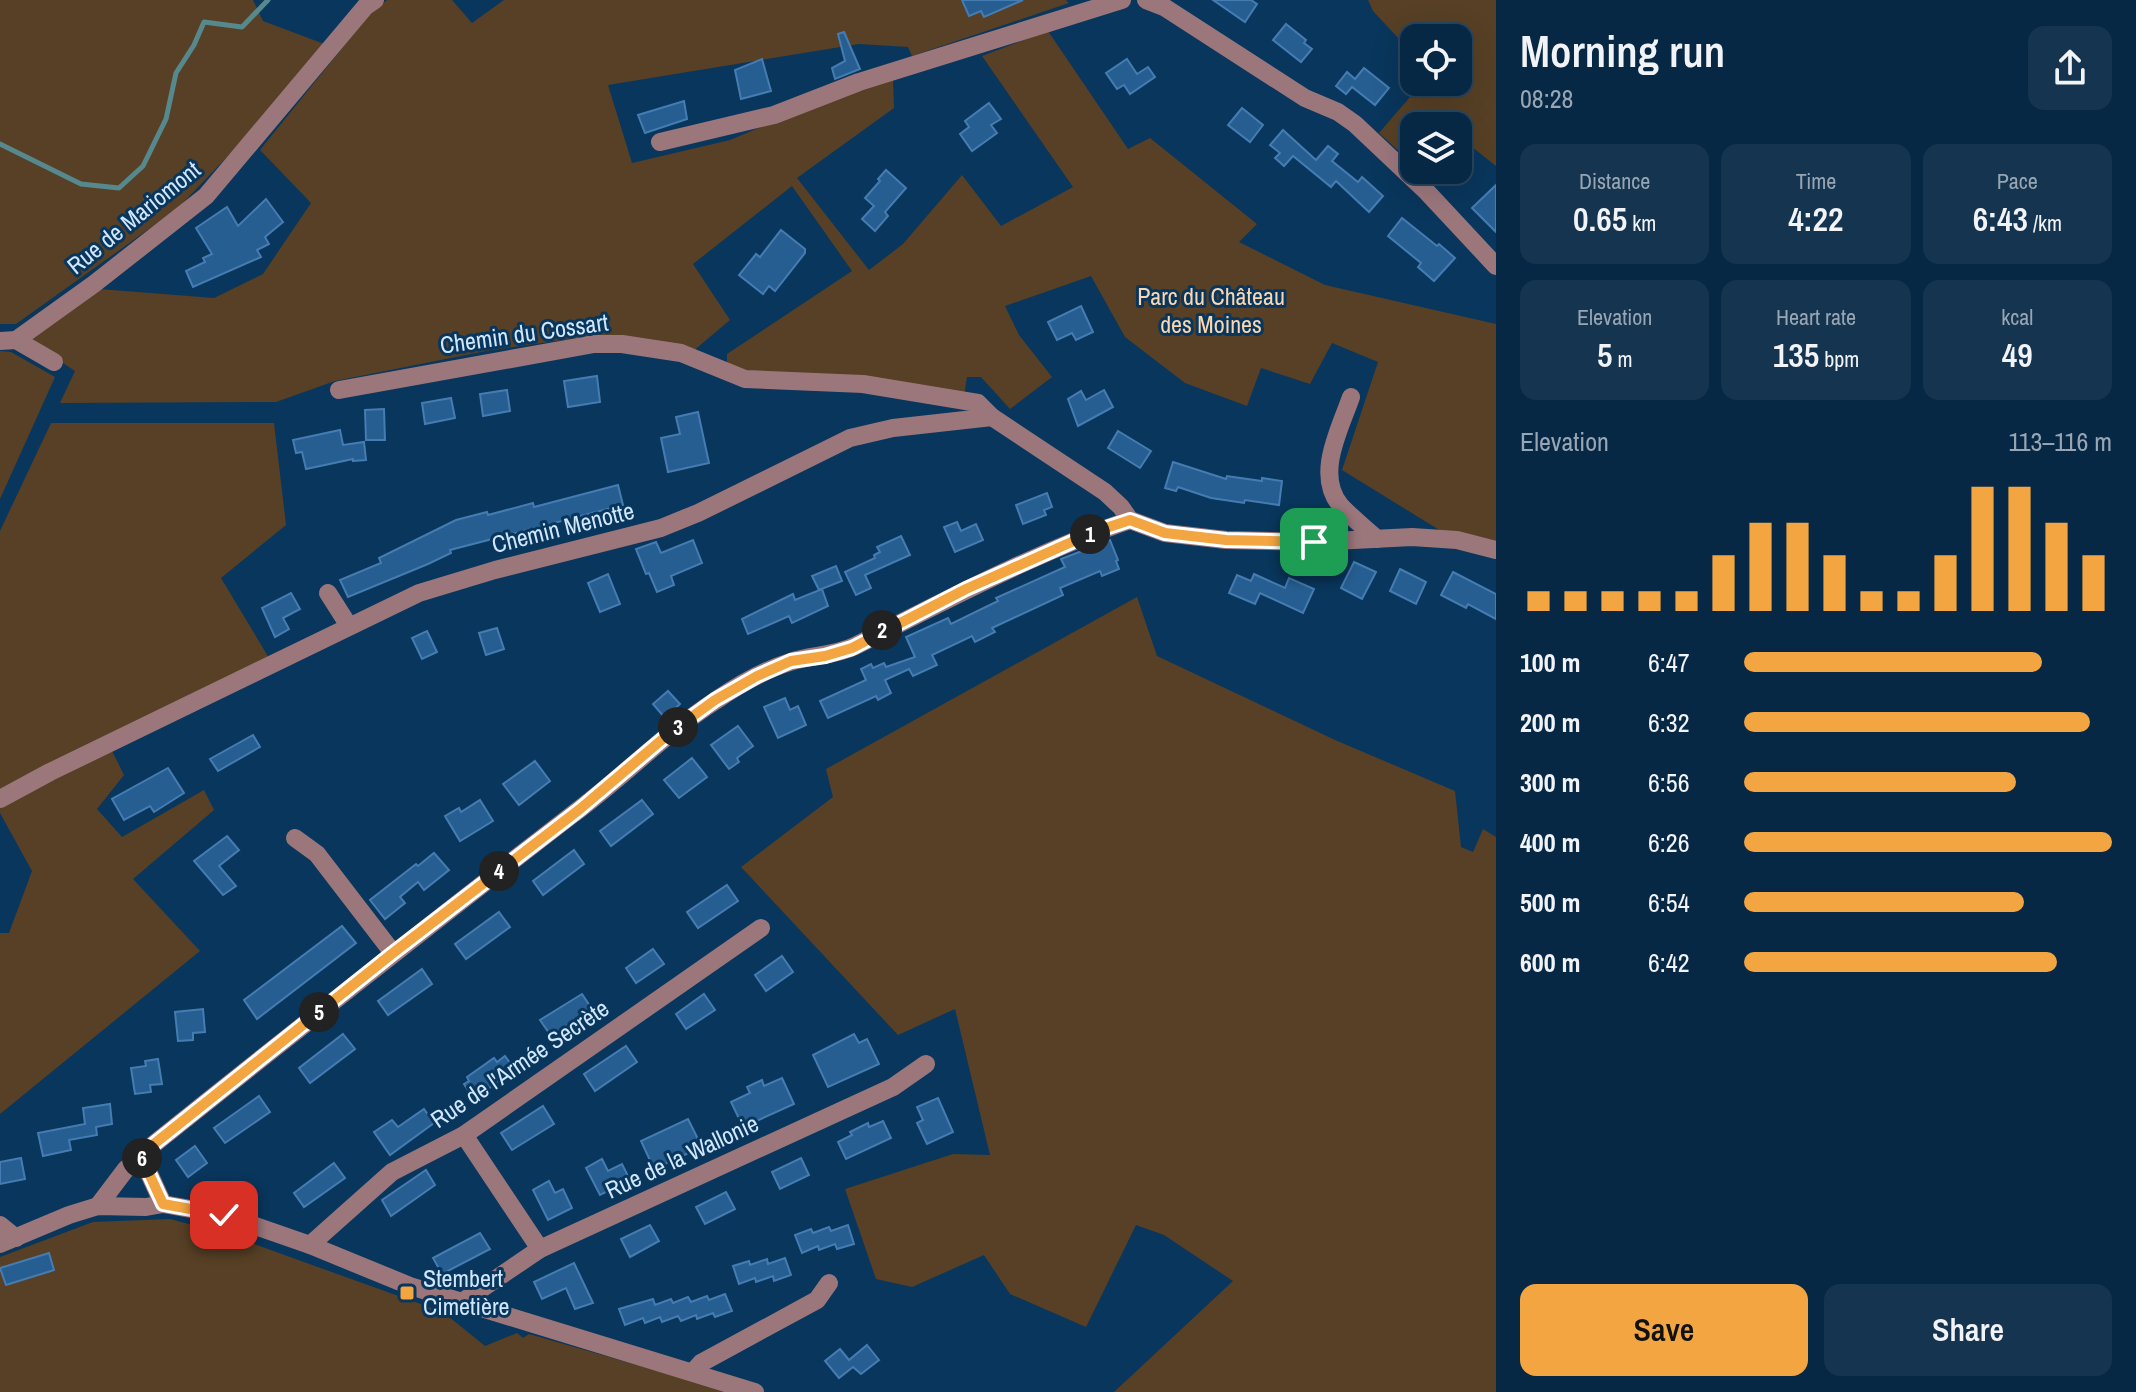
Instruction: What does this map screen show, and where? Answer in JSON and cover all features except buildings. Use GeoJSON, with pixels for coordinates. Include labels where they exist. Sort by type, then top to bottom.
{"type":"FeatureCollection","features":[{"type":"Feature","properties":{"kind":"street","name":"Rue de Mariomont"},"geometry":{"type":"LineString","coordinates":[[8,340],[94,284],[206,196],[365,7],[375,0]]}},
{"type":"Feature","properties":{"kind":"street"},"geometry":{"type":"LineString","coordinates":[[660,142],[774,115],[859,82],[1122,0]]}},
{"type":"Feature","properties":{"kind":"street"},"geometry":{"type":"LineString","coordinates":[[1146,0],[1164,7],[1305,98],[1338,112],[1355,124],[1427,192],[1496,266]]}},
{"type":"Feature","properties":{"kind":"street"},"geometry":{"type":"LineString","coordinates":[[8,340],[54,362]]}},
{"type":"Feature","properties":{"kind":"street","name":"Chemin du Cossart"},"geometry":{"type":"LineString","coordinates":[[339,390],[572,347],[622,344],[681,353],[745,379],[863,384],[978,403],[992,417]]}},
{"type":"Feature","properties":{"kind":"street"},"geometry":{"type":"LineString","coordinates":[[1351,397],[1332,454],[1328,477],[1338,503],[1377,539]]}},
{"type":"Feature","properties":{"kind":"street"},"geometry":{"type":"LineString","coordinates":[[992,417],[1105,492],[1130,520],[1165,533],[1226,540],[1314,542],[1412,537],[1457,540],[1496,550]]}},
{"type":"Feature","properties":{"kind":"street","name":"Chemin Menotte"},"geometry":{"type":"LineString","coordinates":[[0,799],[419,593],[495,570],[661,528],[850,438],[893,428],[992,417]]}},
{"type":"Feature","properties":{"kind":"street"},"geometry":{"type":"LineString","coordinates":[[98,1206],[126,1169],[142,1158],[154,1144],[715,700],[791,661],[852,648],[966,589],[1094,532],[1130,520]]}},
{"type":"Feature","properties":{"kind":"street"},"geometry":{"type":"LineString","coordinates":[[328,593],[349,626]]}},
{"type":"Feature","properties":{"kind":"street"},"geometry":{"type":"LineString","coordinates":[[295,838],[317,854],[393,953]]}},
{"type":"Feature","properties":{"kind":"street","name":"Rue de l'Armée Secrète"},"geometry":{"type":"LineString","coordinates":[[310,1245],[392,1172],[464,1135],[761,928]]}},
{"type":"Feature","properties":{"kind":"street","name":"Rue de la Wallonie"},"geometry":{"type":"LineString","coordinates":[[462,1302],[540,1249],[893,1087],[926,1064]]}},
{"type":"Feature","properties":{"kind":"street"},"geometry":{"type":"LineString","coordinates":[[464,1135],[540,1249]]}},
{"type":"Feature","properties":{"kind":"street"},"geometry":{"type":"LineString","coordinates":[[142,1158],[163,1204]]}},
{"type":"Feature","properties":{"kind":"street"},"geometry":{"type":"LineString","coordinates":[[0,1225],[8,1241],[98,1206],[146,1207],[163,1204],[224,1215],[310,1245],[410,1286],[755,1392]]}},
{"type":"Feature","properties":{"kind":"street"},"geometry":{"type":"LineString","coordinates":[[693,1372],[701,1363],[817,1300],[829,1283]]}},
{"type":"Feature","properties":{"kind":"green space"},"geometry":{"type":"Polygon","coordinates":[[[0,0],[253,0],[263,21],[327,45],[275,107],[177,209],[16,324],[0,324],[0,0]]]}},
{"type":"Feature","properties":{"kind":"green space","name":"Parc du Château des Moines"},"geometry":{"type":"Polygon","coordinates":[[[387,0],[452,0],[472,23],[504,0],[1066,0],[1069,3],[912,56],[908,47],[859,44],[608,85],[632,163],[730,140],[868,82],[893,79],[894,108],[797,178],[869,270],[903,244],[962,175],[1001,226],[1073,187],[982,56],[1048,31],[1128,149],[1150,138],[1257,224],[1239,242],[1325,285],[1496,324],[1496,545],[1441,531],[1342,470],[1378,362],[1332,343],[1310,384],[1261,368],[1247,406],[1185,383],[1125,337],[1091,276],[1005,306],[1019,335],[1052,377],[1010,409],[981,377],[967,377],[964,396],[871,381],[741,370],[727,364],[727,354],[852,271],[792,186],[693,264],[730,320],[692,352],[645,339],[584,337],[486,351],[335,381],[276,402],[60,403],[75,371],[29,341],[99,289],[214,298],[263,274],[311,203],[260,150],[368,16],[387,0]]]}},
{"type":"Feature","properties":{"kind":"green space"},"geometry":{"type":"Polygon","coordinates":[[[1368,0],[1496,0],[1496,166],[1472,147],[1472,112],[1400,112],[1400,152],[1379,133],[1411,96],[1472,96],[1472,24],[1400,24],[1400,40],[1373,11],[1368,0]]]}},
{"type":"Feature","properties":{"kind":"green space"},"geometry":{"type":"Polygon","coordinates":[[[0,351],[11,352],[55,377],[0,499],[0,351]]]}},
{"type":"Feature","properties":{"kind":"green space"},"geometry":{"type":"Polygon","coordinates":[[[51,423],[274,423],[286,525],[221,578],[269,658],[0,791],[0,531],[51,423]]]}},
{"type":"Feature","properties":{"kind":"green space"},"geometry":{"type":"Polygon","coordinates":[[[1137,597],[1157,656],[1335,740],[1455,791],[1461,847],[1473,852],[1483,829],[1496,837],[1496,1392],[1114,1392],[1233,1281],[1164,1235],[1136,1225],[1086,1327],[1010,1294],[984,1255],[912,1287],[876,1279],[845,1189],[953,1154],[990,1155],[955,1009],[898,1035],[741,867],[833,797],[826,769],[1137,597]]]}},
{"type":"Feature","properties":{"kind":"green space"},"geometry":{"type":"Polygon","coordinates":[[[110,747],[124,775],[97,809],[122,837],[204,790],[214,810],[133,879],[200,951],[0,1114],[0,933],[9,933],[32,871],[0,813],[0,805],[110,747]]]}},
{"type":"Feature","properties":{"kind":"green space"},"geometry":{"type":"Polygon","coordinates":[[[170,1219],[226,1234],[443,1312],[485,1346],[517,1333],[523,1338],[529,1334],[731,1392],[0,1392],[0,1257],[93,1222],[170,1219]]]}},
{"type":"Feature","properties":{"kind":"waterway"},"geometry":{"type":"LineString","coordinates":[[0,144],[81,184],[119,188],[143,166],[166,119],[176,73],[204,22],[242,27],[268,0]]}},
{"type":"Feature","properties":{"kind":"place","name":"Stembert Cimetière"},"geometry":{"type":"Point","coordinates":[407,1293]}},
{"type":"Feature","properties":{"kind":"route"},"geometry":{"type":"LineString","coordinates":[[224,1215],[163,1204],[142,1158],[154,1144],[370,971],[715,700],[791,661],[852,648],[966,589],[1094,532],[1130,520],[1165,533],[1226,540],[1314,542]]}}]}
